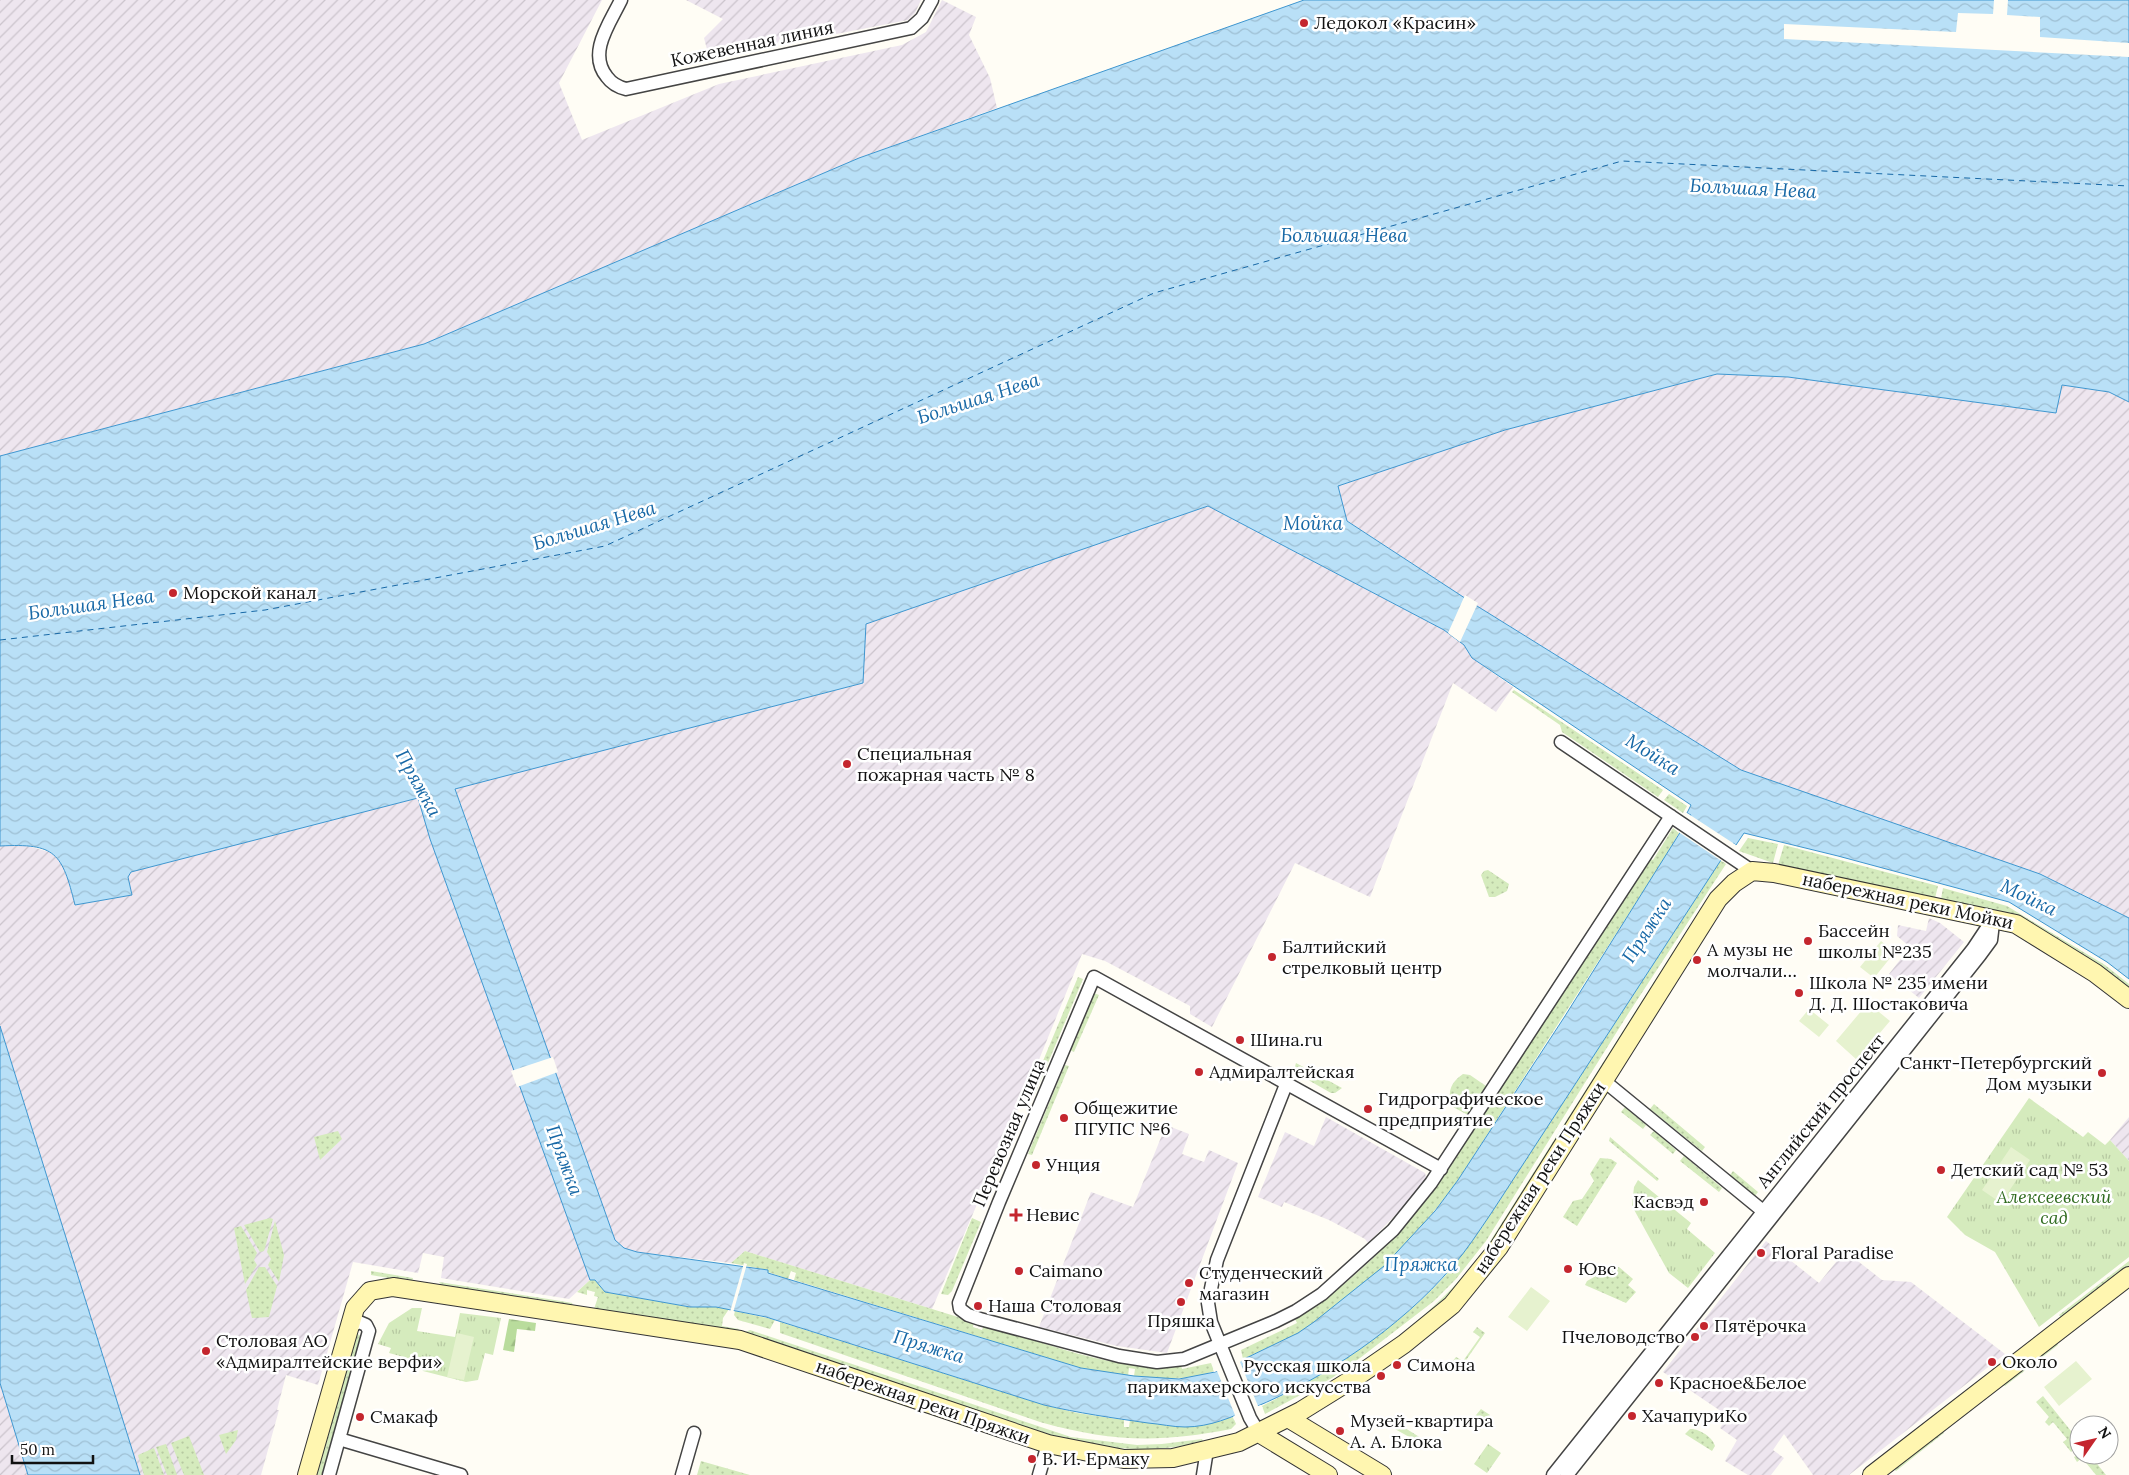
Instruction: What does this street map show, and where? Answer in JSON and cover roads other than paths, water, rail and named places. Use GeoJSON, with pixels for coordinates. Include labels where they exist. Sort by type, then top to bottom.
{"type":"FeatureCollection","features":[{"type":"Feature","properties":{"kind":"main road","name":"набережная реки Мойки"},"geometry":{"type":"LineString","coordinates":[[1752,871],[1774,873],[2023,926],[2096,973],[2129,1000]]}},
{"type":"Feature","properties":{"kind":"main road","name":"набережная реки Пряжки"},"geometry":{"type":"LineString","coordinates":[[307,1475],[355,1308],[370,1291],[393,1287],[740,1340],[1048,1444],[1124,1459],[1173,1458],[1239,1442],[1255,1426],[1288,1418],[1379,1362],[1452,1305],[1499,1247],[1718,899],[1734,883],[1752,871]]}},
{"type":"Feature","properties":{"kind":"main road"},"geometry":{"type":"LineString","coordinates":[[1872,1475],[2129,1276]]}},
{"type":"Feature","properties":{"kind":"main road"},"geometry":{"type":"LineString","coordinates":[[1288,1418],[1382,1475]]}},
{"type":"Feature","properties":{"kind":"main road"},"geometry":{"type":"LineString","coordinates":[[1255,1426],[1328,1475]]}},
{"type":"Feature","properties":{"kind":"street","name":"Кожевенная линия"},"geometry":{"type":"LineString","coordinates":[[621,0],[600,44],[598,54],[604,74],[612,83],[626,89],[911,28],[922,18],[932,0]]}},
{"type":"Feature","properties":{"kind":"street"},"geometry":{"type":"LineString","coordinates":[[1561,742],[1730,854],[1752,871]]}},
{"type":"Feature","properties":{"kind":"street"},"geometry":{"type":"LineString","coordinates":[[1220,1345],[1296,1312],[1322,1294],[1393,1230],[1419,1200],[1441,1169],[1676,819]]}},
{"type":"Feature","properties":{"kind":"street","name":"Английский проспект"},"geometry":{"type":"LineString","coordinates":[[1553,1475],[1991,940],[1993,919]]}},
{"type":"Feature","properties":{"kind":"street","name":"Перевозная улица"},"geometry":{"type":"LineString","coordinates":[[1220,1345],[1184,1359],[1169,1362],[1119,1356],[974,1317],[963,1312],[959,1303],[999,1202],[1094,977],[1287,1082]]}},
{"type":"Feature","properties":{"kind":"street"},"geometry":{"type":"LineString","coordinates":[[1603,1080],[1767,1215]]}},
{"type":"Feature","properties":{"kind":"street"},"geometry":{"type":"LineString","coordinates":[[1255,1426],[1211,1322],[1208,1303],[1217,1260],[1287,1082],[1441,1169]]}},
{"type":"Feature","properties":{"kind":"street","name":"Английский проспект"},"geometry":{"type":"LineString","coordinates":[[1566,1475],[1767,1215]]}},
{"type":"Feature","properties":{"kind":"street"},"geometry":{"type":"LineString","coordinates":[[329,1475],[369,1331],[366,1325],[359,1322],[348,1328]]}},
{"type":"Feature","properties":{"kind":"street"},"geometry":{"type":"LineString","coordinates":[[682,1475],[694,1433]]}},
{"type":"Feature","properties":{"kind":"street"},"geometry":{"type":"LineString","coordinates":[[339,1439],[461,1475]]}},
{"type":"Feature","properties":{"kind":"street"},"geometry":{"type":"LineString","coordinates":[[1039,1475],[1048,1444]]}},
{"type":"Feature","properties":{"kind":"street"},"geometry":{"type":"LineString","coordinates":[[1203,1475],[1208,1450]]}},
{"type":"Feature","properties":{"kind":"water","name":"Большая Нева"},"geometry":{"type":"Polygon","coordinates":[[[1304,0],[2129,0],[2129,402],[2109,392],[2062,385],[2056,413],[1788,377],[1717,374],[1505,430],[1338,486],[1347,521],[1477,606],[1741,770],[2040,874],[2129,918],[2129,979],[2107,962],[2009,902],[1744,833],[1736,845],[1733,843],[1721,860],[1478,1233],[1457,1261],[1432,1289],[1360,1349],[1307,1382],[1229,1418],[1194,1427],[1180,1427],[1096,1415],[1044,1405],[766,1317],[716,1307],[690,1307],[605,1292],[595,1280],[590,1280],[430,839],[418,798],[131,872],[128,877],[132,895],[75,905],[66,873],[54,855],[34,847],[0,846],[0,456],[424,344],[859,158],[1304,0]],[[1208,506],[866,624],[863,683],[455,789],[615,1240],[624,1248],[637,1252],[768,1270],[768,1273],[1081,1368],[1134,1376],[1179,1379],[1215,1372],[1298,1333],[1314,1322],[1384,1266],[1435,1211],[1458,1180],[1565,1016],[1691,815],[1687,813],[1691,805],[1472,658],[1464,645],[1444,630],[1208,506]]]}},
{"type":"Feature","properties":{"kind":"water"},"geometry":{"type":"Polygon","coordinates":[[[0,1026],[140,1475],[28,1475],[0,1383],[0,1026]]]}},
{"type":"Feature","properties":{"kind":"place","name":"Ледокол «Красин»"},"geometry":{"type":"Point","coordinates":[1304,23]}},
{"type":"Feature","properties":{"kind":"place","name":"Морской канал"},"geometry":{"type":"Point","coordinates":[173,593]}},
{"type":"Feature","properties":{"kind":"place","name":"Специальная пожарная часть № 8"},"geometry":{"type":"Point","coordinates":[847,764]}},
{"type":"Feature","properties":{"kind":"place","name":"Бассейн школы №235"},"geometry":{"type":"Point","coordinates":[1808,941]}},
{"type":"Feature","properties":{"kind":"place","name":"Балтийский стрелковый центр"},"geometry":{"type":"Point","coordinates":[1272,957]}},
{"type":"Feature","properties":{"kind":"place","name":"А музы не молчали…"},"geometry":{"type":"Point","coordinates":[1697,960]}},
{"type":"Feature","properties":{"kind":"place","name":"Школа № 235 имени Д. Д. Шостаковича"},"geometry":{"type":"Point","coordinates":[1799,993]}},
{"type":"Feature","properties":{"kind":"place","name":"Шина.ru"},"geometry":{"type":"Point","coordinates":[1240,1040]}},
{"type":"Feature","properties":{"kind":"place","name":"Адмиралтейская"},"geometry":{"type":"Point","coordinates":[1199,1072]}},
{"type":"Feature","properties":{"kind":"place","name":"Санкт-Петербургский Дом музыки"},"geometry":{"type":"Point","coordinates":[2102,1073]}},
{"type":"Feature","properties":{"kind":"place","name":"Гидрографическое предприятие"},"geometry":{"type":"Point","coordinates":[1368,1109]}},
{"type":"Feature","properties":{"kind":"place","name":"Общежитие ПГУПС №6"},"geometry":{"type":"Point","coordinates":[1064,1118]}},
{"type":"Feature","properties":{"kind":"place","name":"Унция"},"geometry":{"type":"Point","coordinates":[1036,1165]}},
{"type":"Feature","properties":{"kind":"place","name":"Детский сад № 53"},"geometry":{"type":"Point","coordinates":[1941,1170]}},
{"type":"Feature","properties":{"kind":"place","name":"Касвэд"},"geometry":{"type":"Point","coordinates":[1704,1202]}},
{"type":"Feature","properties":{"kind":"place","name":"Невис"},"geometry":{"type":"Point","coordinates":[1016,1215]}},
{"type":"Feature","properties":{"kind":"place","name":"Floral Paradise"},"geometry":{"type":"Point","coordinates":[1761,1253]}},
{"type":"Feature","properties":{"kind":"place","name":"Ювс"},"geometry":{"type":"Point","coordinates":[1568,1269]}},
{"type":"Feature","properties":{"kind":"place","name":"Caimano"},"geometry":{"type":"Point","coordinates":[1019,1271]}},
{"type":"Feature","properties":{"kind":"place","name":"Студенческий магазин"},"geometry":{"type":"Point","coordinates":[1189,1283]}},
{"type":"Feature","properties":{"kind":"place","name":"Пряшка"},"geometry":{"type":"Point","coordinates":[1181,1302]}},
{"type":"Feature","properties":{"kind":"place","name":"Наша Столовая"},"geometry":{"type":"Point","coordinates":[978,1306]}},
{"type":"Feature","properties":{"kind":"place","name":"Пятёрочка"},"geometry":{"type":"Point","coordinates":[1704,1326]}},
{"type":"Feature","properties":{"kind":"place","name":"Пчеловодство"},"geometry":{"type":"Point","coordinates":[1695,1337]}},
{"type":"Feature","properties":{"kind":"place","name":"Столовая АО «Адмиралтейские верфи»"},"geometry":{"type":"Point","coordinates":[206,1351]}},
{"type":"Feature","properties":{"kind":"place","name":"Около"},"geometry":{"type":"Point","coordinates":[1992,1362]}},
{"type":"Feature","properties":{"kind":"place","name":"Симона"},"geometry":{"type":"Point","coordinates":[1397,1365]}},
{"type":"Feature","properties":{"kind":"place","name":"Русская школа парикмахерского искусства"},"geometry":{"type":"Point","coordinates":[1381,1376]}},
{"type":"Feature","properties":{"kind":"place","name":"Красное&Белое"},"geometry":{"type":"Point","coordinates":[1659,1383]}},
{"type":"Feature","properties":{"kind":"place","name":"ХачапуриКо"},"geometry":{"type":"Point","coordinates":[1632,1416]}},
{"type":"Feature","properties":{"kind":"place","name":"Смакаф"},"geometry":{"type":"Point","coordinates":[360,1417]}},
{"type":"Feature","properties":{"kind":"place","name":"Музей-квартира А. А. Блока"},"geometry":{"type":"Point","coordinates":[1340,1431]}},
{"type":"Feature","properties":{"kind":"place","name":"В. И. Ермаку"},"geometry":{"type":"Point","coordinates":[1032,1459]}},
{"type":"Feature","properties":{"kind":"water label","name":"Мойка"},"geometry":{"type":"Point","coordinates":[1313,523]}},
{"type":"Feature","properties":{"kind":"water label","name":"Мойка"},"geometry":{"type":"Point","coordinates":[1653,754]}},
{"type":"Feature","properties":{"kind":"water label","name":"Пряжка"},"geometry":{"type":"Point","coordinates":[419,783]}},
{"type":"Feature","properties":{"kind":"water label","name":"Мойка"},"geometry":{"type":"Point","coordinates":[2029,897]}},
{"type":"Feature","properties":{"kind":"water label","name":"Пряжка"},"geometry":{"type":"Point","coordinates":[1646,930]}},
{"type":"Feature","properties":{"kind":"water label","name":"Пряжка"},"geometry":{"type":"Point","coordinates":[565,1160]}},
{"type":"Feature","properties":{"kind":"water label","name":"Пряжка"},"geometry":{"type":"Point","coordinates":[1421,1264]}},
{"type":"Feature","properties":{"kind":"water label","name":"Пряжка"},"geometry":{"type":"Point","coordinates":[929,1346]}},
{"type":"Feature","properties":{"kind":"park label","name":"Алексеевский сад"},"geometry":{"type":"Point","coordinates":[2054,1207]}}]}
